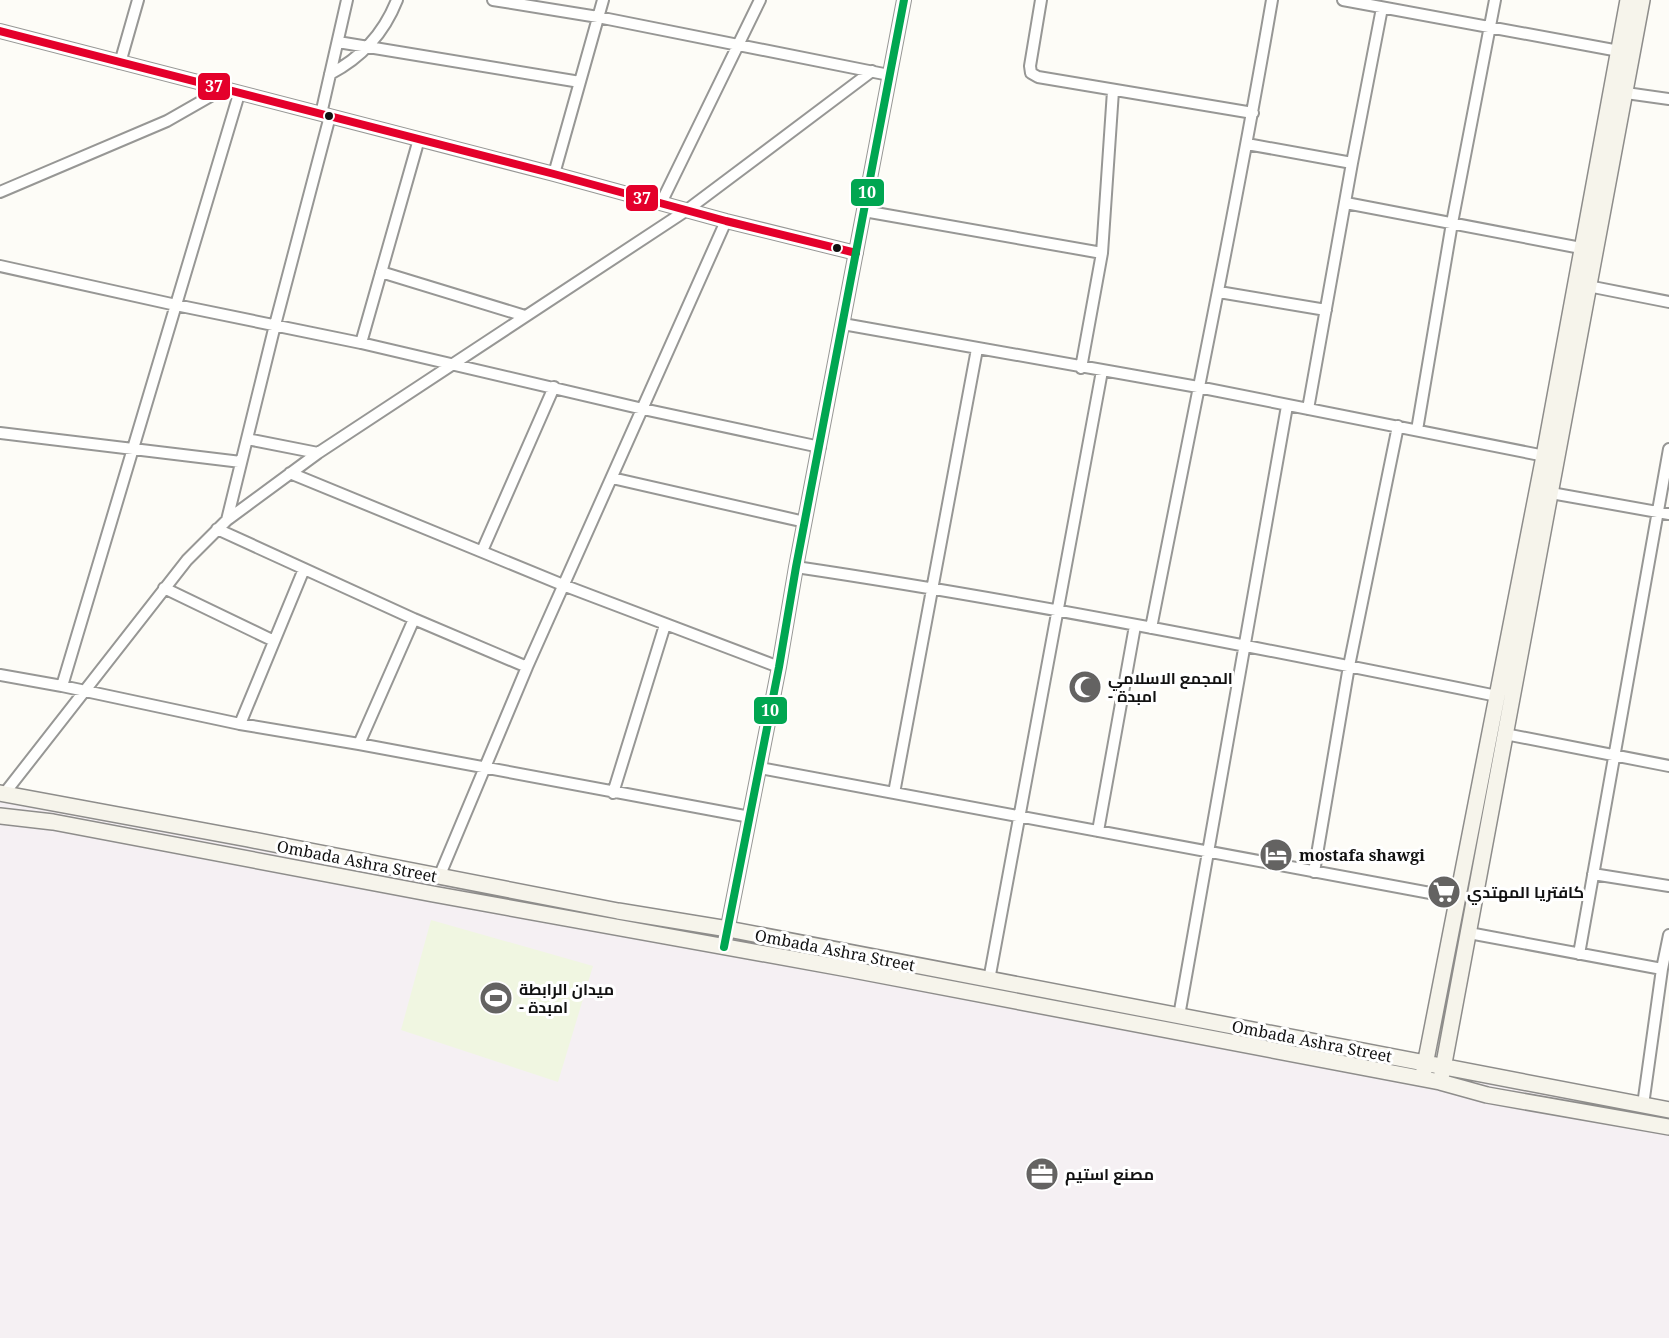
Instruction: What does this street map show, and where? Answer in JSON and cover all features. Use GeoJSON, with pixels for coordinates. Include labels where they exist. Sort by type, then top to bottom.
{"type":"FeatureCollection","features":[{"type":"Feature","properties":{"kind":"main road"},"geometry":{"type":"LineString","coordinates":[[1440,1082],[1505,735],[1516,639],[1550,457],[1588,286],[1619,92],[1619,51],[1628,0]]}},
{"type":"Feature","properties":{"kind":"main road"},"geometry":{"type":"LineString","coordinates":[[1422,1079],[1497,696],[1516,639],[1551,493],[1550,457],[1581,248],[1642,0]]}},
{"type":"Feature","properties":{"kind":"main road","name":"Ombada Ashra Street"},"geometry":{"type":"LineString","coordinates":[[2,793],[237,836],[618,911],[728,929],[1669,1110]]}},
{"type":"Feature","properties":{"kind":"main road","name":"Ombada Ashra Street"},"geometry":{"type":"LineString","coordinates":[[0,816],[53,822],[724,947],[1440,1082],[1487,1095],[1669,1127]]}},
{"type":"Feature","properties":{"kind":"street"},"geometry":{"type":"LineString","coordinates":[[120,63],[138,0]]}},
{"type":"Feature","properties":{"kind":"street"},"geometry":{"type":"LineString","coordinates":[[227,520],[325,115],[330,74],[347,0]]}},
{"type":"Feature","properties":{"kind":"street"},"geometry":{"type":"LineString","coordinates":[[330,74],[350,64],[367,47],[387,20],[397,0]]}},
{"type":"Feature","properties":{"kind":"street"},"geometry":{"type":"LineString","coordinates":[[493,0],[598,17],[889,75]]}},
{"type":"Feature","properties":{"kind":"street"},"geometry":{"type":"LineString","coordinates":[[554,174],[603,0]]}},
{"type":"Feature","properties":{"kind":"street"},"geometry":{"type":"LineString","coordinates":[[661,203],[760,0]]}},
{"type":"Feature","properties":{"kind":"street"},"geometry":{"type":"LineString","coordinates":[[724,947],[760,768],[904,0]]}},
{"type":"Feature","properties":{"kind":"street"},"geometry":{"type":"LineString","coordinates":[[1041,0],[1030,66],[1031,73],[1038,77],[1253,113]]}},
{"type":"Feature","properties":{"kind":"street"},"geometry":{"type":"LineString","coordinates":[[1151,628],[1219,292],[1272,0]]}},
{"type":"Feature","properties":{"kind":"street"},"geometry":{"type":"LineString","coordinates":[[1343,0],[1619,51]]}},
{"type":"Feature","properties":{"kind":"street"},"geometry":{"type":"LineString","coordinates":[[1417,430],[1452,224],[1495,0]]}},
{"type":"Feature","properties":{"kind":"street"},"geometry":{"type":"LineString","coordinates":[[1308,409],[1382,8]]}},
{"type":"Feature","properties":{"kind":"street"},"geometry":{"type":"LineString","coordinates":[[0,33],[856,253]]}},
{"type":"Feature","properties":{"kind":"street"},"geometry":{"type":"LineString","coordinates":[[338,42],[580,82]]}},
{"type":"Feature","properties":{"kind":"street"},"geometry":{"type":"LineString","coordinates":[[2,793],[85,691],[164,588],[217,528],[318,453],[687,210],[872,71]]}},
{"type":"Feature","properties":{"kind":"street"},"geometry":{"type":"LineString","coordinates":[[0,192],[167,121],[223,89]]}},
{"type":"Feature","properties":{"kind":"street"},"geometry":{"type":"LineString","coordinates":[[1081,368],[1102,253],[1113,91]]}},
{"type":"Feature","properties":{"kind":"street"},"geometry":{"type":"LineString","coordinates":[[1619,92],[1669,99]]}},
{"type":"Feature","properties":{"kind":"street"},"geometry":{"type":"LineString","coordinates":[[62,686],[239,94]]}},
{"type":"Feature","properties":{"kind":"street"},"geometry":{"type":"LineString","coordinates":[[361,343],[419,139]]}},
{"type":"Feature","properties":{"kind":"street"},"geometry":{"type":"LineString","coordinates":[[1247,144],[1352,164]]}},
{"type":"Feature","properties":{"kind":"street"},"geometry":{"type":"LineString","coordinates":[[1346,203],[1581,248]]}},
{"type":"Feature","properties":{"kind":"street"},"geometry":{"type":"LineString","coordinates":[[864,211],[1102,253]]}},
{"type":"Feature","properties":{"kind":"street"},"geometry":{"type":"LineString","coordinates":[[439,877],[527,667],[726,221]]}},
{"type":"Feature","properties":{"kind":"street"},"geometry":{"type":"LineString","coordinates":[[0,266],[361,343],[643,409],[820,447]]}},
{"type":"Feature","properties":{"kind":"street"},"geometry":{"type":"LineString","coordinates":[[381,272],[525,316]]}},
{"type":"Feature","properties":{"kind":"street"},"geometry":{"type":"LineString","coordinates":[[1588,286],[1669,302]]}},
{"type":"Feature","properties":{"kind":"street"},"geometry":{"type":"LineString","coordinates":[[1219,292],[1326,310]]}},
{"type":"Feature","properties":{"kind":"street"},"geometry":{"type":"LineString","coordinates":[[843,324],[1198,387],[1550,457]]}},
{"type":"Feature","properties":{"kind":"street"},"geometry":{"type":"LineString","coordinates":[[894,793],[977,349]]}},
{"type":"Feature","properties":{"kind":"street"},"geometry":{"type":"LineString","coordinates":[[989,980],[1102,371]]}},
{"type":"Feature","properties":{"kind":"street"},"geometry":{"type":"LineString","coordinates":[[482,551],[554,387]]}},
{"type":"Feature","properties":{"kind":"street"},"geometry":{"type":"LineString","coordinates":[[1179,1016],[1287,406]]}},
{"type":"Feature","properties":{"kind":"street"},"geometry":{"type":"LineString","coordinates":[[1314,872],[1349,666],[1398,426]]}},
{"type":"Feature","properties":{"kind":"street"},"geometry":{"type":"LineString","coordinates":[[0,433],[241,462]]}},
{"type":"Feature","properties":{"kind":"street"},"geometry":{"type":"LineString","coordinates":[[247,440],[318,453]]}},
{"type":"Feature","properties":{"kind":"street"},"geometry":{"type":"LineString","coordinates":[[1579,954],[1669,449]]}},
{"type":"Feature","properties":{"kind":"street"},"geometry":{"type":"LineString","coordinates":[[290,473],[563,585],[779,668]]}},
{"type":"Feature","properties":{"kind":"street"},"geometry":{"type":"LineString","coordinates":[[612,477],[805,522]]}},
{"type":"Feature","properties":{"kind":"street"},"geometry":{"type":"LineString","coordinates":[[1551,493],[1669,514]]}},
{"type":"Feature","properties":{"kind":"street"},"geometry":{"type":"LineString","coordinates":[[217,528],[414,619],[527,667]]}},
{"type":"Feature","properties":{"kind":"street"},"geometry":{"type":"LineString","coordinates":[[796,567],[933,587],[1245,645],[1497,696]]}},
{"type":"Feature","properties":{"kind":"street"},"geometry":{"type":"LineString","coordinates":[[240,724],[304,568]]}},
{"type":"Feature","properties":{"kind":"street"},"geometry":{"type":"LineString","coordinates":[[164,588],[274,641]]}},
{"type":"Feature","properties":{"kind":"street"},"geometry":{"type":"LineString","coordinates":[[359,744],[414,619]]}},
{"type":"Feature","properties":{"kind":"street"},"geometry":{"type":"LineString","coordinates":[[613,793],[665,625]]}},
{"type":"Feature","properties":{"kind":"street"},"geometry":{"type":"LineString","coordinates":[[1098,831],[1135,626]]}},
{"type":"Feature","properties":{"kind":"street"},"geometry":{"type":"LineString","coordinates":[[0,675],[240,724],[359,744],[750,818]]}},
{"type":"Feature","properties":{"kind":"street"},"geometry":{"type":"LineString","coordinates":[[1505,735],[1669,766]]}},
{"type":"Feature","properties":{"kind":"street"},"geometry":{"type":"LineString","coordinates":[[760,768],[1457,898]]}},
{"type":"Feature","properties":{"kind":"street"},"geometry":{"type":"LineString","coordinates":[[1593,874],[1669,886]]}},
{"type":"Feature","properties":{"kind":"street"},"geometry":{"type":"LineString","coordinates":[[1469,933],[1662,969]]}},
{"type":"Feature","properties":{"kind":"street"},"geometry":{"type":"LineString","coordinates":[[1643,1105],[1669,934]]}},
{"type":"Feature","properties":{"kind":"shaded area"},"geometry":{"type":"Polygon","coordinates":[[[0,797],[1669,1108],[1669,1338],[0,1338],[0,797]]]}},
{"type":"Feature","properties":{"kind":"green space","name":"ميدان الرابطة - امبدة"},"geometry":{"type":"Polygon","coordinates":[[[431,920],[593,966],[558,1082],[401,1030],[431,920]]]}},
{"type":"Feature","properties":{"kind":"transit line","name":"10"},"geometry":{"type":"LineString","coordinates":[[724,947],[904,0]]}},
{"type":"Feature","properties":{"kind":"transit line","name":"37"},"geometry":{"type":"LineString","coordinates":[[0,31],[856,253]]}},
{"type":"Feature","properties":{"kind":"place","name":"المجمع الاسلامي - امبدة"},"geometry":{"type":"Point","coordinates":[1085,687]}},
{"type":"Feature","properties":{"kind":"place","name":"mostafa shawgi"},"geometry":{"type":"Point","coordinates":[1276,855]}},
{"type":"Feature","properties":{"kind":"place","name":"كافتريا المهتدي"},"geometry":{"type":"Point","coordinates":[1444,892]}},
{"type":"Feature","properties":{"kind":"place","name":"ميدان الرابطة - امبدة"},"geometry":{"type":"Point","coordinates":[496,998]}},
{"type":"Feature","properties":{"kind":"place","name":"مصنع استيم"},"geometry":{"type":"Point","coordinates":[1042,1174]}}]}
